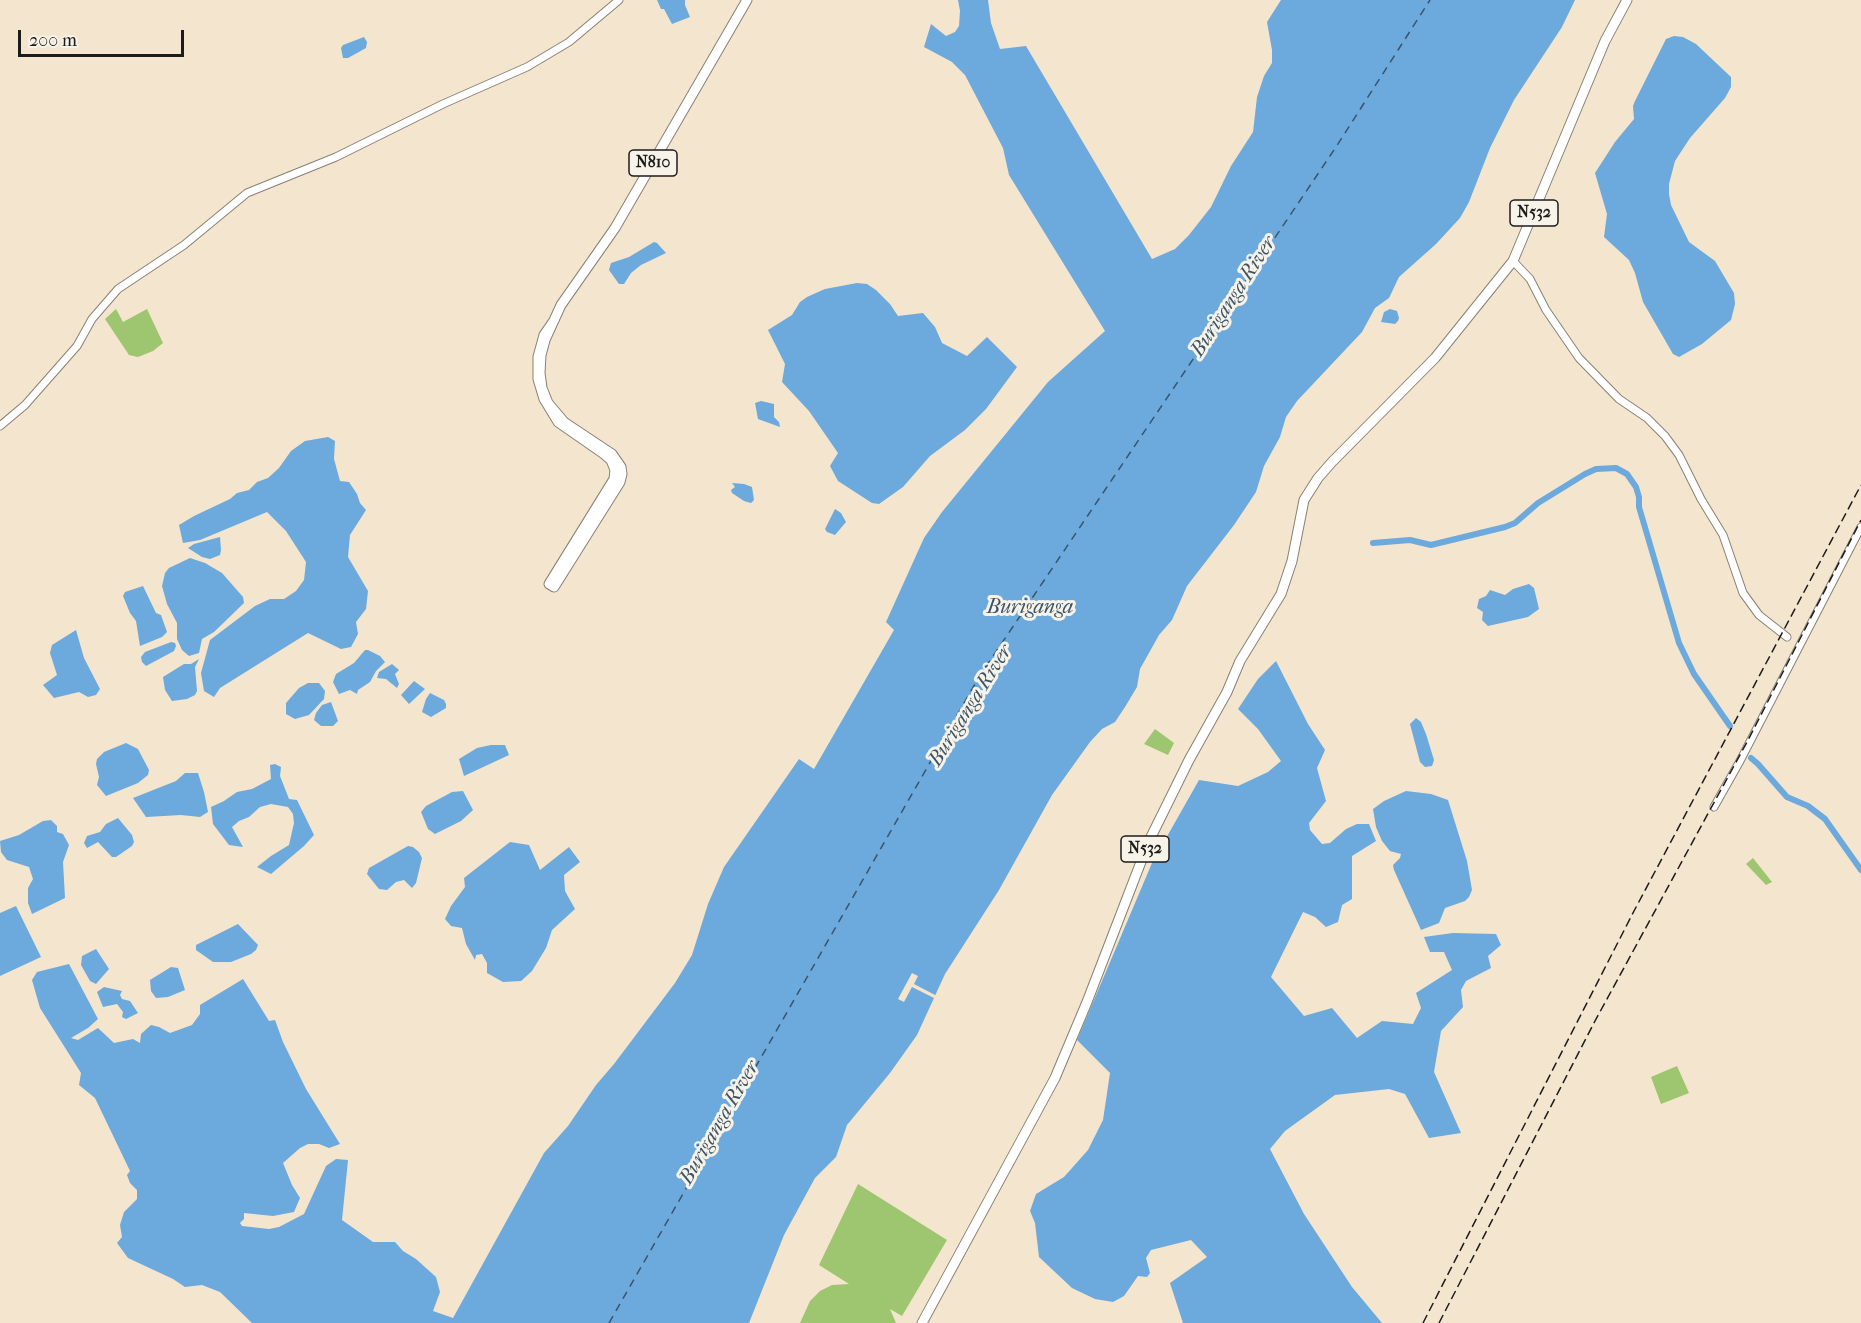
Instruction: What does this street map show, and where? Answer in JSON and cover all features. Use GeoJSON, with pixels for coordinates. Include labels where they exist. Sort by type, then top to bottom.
{"type":"FeatureCollection","features":[{"type":"Feature","properties":{"kind":"highway","name":"N810"},"geometry":{"type":"LineString","coordinates":[[549,406],[564,422],[612,454],[621,467],[622,474],[620,482],[554,587],[549,584],[614,479],[615,470],[611,460],[604,454],[558,422],[549,406],[538,379],[538,357],[544,335],[561,305],[615,228],[747,0]]}},
{"type":"Feature","properties":{"kind":"highway","name":"N532"},"geometry":{"type":"LineString","coordinates":[[922,1323],[1055,1078],[1149,841],[1189,760],[1227,692],[1240,661],[1281,594],[1292,561],[1304,500],[1332,462],[1436,358],[1513,261],[1605,41],[1627,0]]}},
{"type":"Feature","properties":{"kind":"street"},"geometry":{"type":"LineString","coordinates":[[0,426],[25,405],[77,346],[92,319],[118,289],[183,245],[248,193],[329,160],[443,104],[527,67],[569,42],[619,0]]}},
{"type":"Feature","properties":{"kind":"street"},"geometry":{"type":"LineString","coordinates":[[1513,261],[1530,279],[1546,310],[1579,358],[1619,399],[1647,418],[1665,436],[1679,455],[1701,499],[1723,535],[1743,593],[1758,615],[1787,637]]}},
{"type":"Feature","properties":{"kind":"street"},"geometry":{"type":"LineString","coordinates":[[1714,807],[1861,527]]}},
{"type":"Feature","properties":{"kind":"green space"},"geometry":{"type":"Polygon","coordinates":[[[116,309],[123,322],[147,309],[163,343],[153,351],[138,357],[129,355],[105,319],[116,309]]]}},
{"type":"Feature","properties":{"kind":"green space"},"geometry":{"type":"Polygon","coordinates":[[[1155,729],[1174,743],[1168,755],[1144,744],[1155,729]]]}},
{"type":"Feature","properties":{"kind":"green space"},"geometry":{"type":"Polygon","coordinates":[[[1753,858],[1772,882],[1766,885],[1746,864],[1753,858]]]}},
{"type":"Feature","properties":{"kind":"green space"},"geometry":{"type":"Polygon","coordinates":[[[1677,1066],[1689,1093],[1661,1104],[1651,1077],[1677,1066]]]}},
{"type":"Feature","properties":{"kind":"green space"},"geometry":{"type":"Polygon","coordinates":[[[858,1184],[947,1240],[902,1316],[890,1309],[896,1323],[800,1323],[810,1301],[820,1291],[832,1285],[849,1284],[819,1265],[858,1184]]]}},
{"type":"Feature","properties":{"kind":"water"},"geometry":{"type":"Polygon","coordinates":[[[657,0],[685,0],[690,17],[672,24],[657,0]]]}},
{"type":"Feature","properties":{"kind":"water","name":"Buriganga"},"geometry":{"type":"Polygon","coordinates":[[[958,0],[988,0],[991,23],[1000,49],[1026,46],[1152,259],[1175,249],[1189,235],[1211,207],[1231,166],[1253,132],[1257,97],[1264,76],[1272,63],[1267,22],[1281,0],[1575,0],[1562,27],[1514,100],[1490,148],[1469,202],[1460,218],[1436,244],[1399,277],[1389,298],[1375,308],[1362,332],[1297,401],[1286,417],[1280,437],[1264,466],[1256,492],[1187,586],[1172,620],[1159,635],[1140,669],[1137,687],[1125,707],[1115,722],[1102,729],[1090,742],[1052,795],[999,890],[945,974],[917,1035],[890,1073],[847,1125],[836,1157],[815,1178],[784,1235],[749,1323],[252,1323],[220,1292],[202,1285],[185,1287],[128,1258],[117,1243],[122,1237],[120,1225],[124,1212],[137,1199],[137,1190],[130,1183],[127,1175],[130,1171],[95,1098],[79,1085],[81,1073],[40,1008],[32,980],[37,972],[69,964],[98,1019],[71,1038],[78,1040],[98,1028],[114,1043],[133,1039],[140,1043],[141,1034],[151,1025],[170,1033],[192,1025],[200,1014],[200,1005],[243,979],[269,1021],[275,1020],[306,1089],[340,1144],[329,1148],[319,1144],[308,1144],[283,1163],[300,1198],[294,1212],[273,1216],[244,1213],[244,1219],[240,1223],[242,1226],[269,1229],[279,1227],[304,1214],[326,1166],[336,1159],[348,1160],[342,1220],[373,1242],[395,1242],[403,1251],[416,1259],[436,1277],[440,1292],[433,1311],[453,1318],[544,1153],[568,1126],[596,1085],[675,983],[692,955],[708,904],[724,867],[799,759],[814,769],[894,630],[886,622],[924,538],[942,512],[1048,382],[1105,331],[1009,175],[1003,148],[965,75],[952,62],[924,47],[931,24],[946,36],[955,32],[959,26],[958,0]]]}},
{"type":"Feature","properties":{"kind":"water"},"geometry":{"type":"Polygon","coordinates":[[[1674,36],[1683,37],[1696,44],[1731,77],[1731,87],[1725,98],[1690,138],[1675,161],[1669,194],[1671,205],[1689,242],[1715,261],[1734,293],[1735,304],[1731,320],[1702,344],[1679,357],[1673,354],[1643,302],[1629,260],[1604,237],[1607,214],[1595,173],[1615,142],[1634,119],[1635,101],[1666,39],[1674,36]]]}},
{"type":"Feature","properties":{"kind":"water"},"geometry":{"type":"Polygon","coordinates":[[[364,37],[367,42],[366,48],[348,58],[343,58],[341,48],[343,45],[364,37]]]}},
{"type":"Feature","properties":{"kind":"water"},"geometry":{"type":"Polygon","coordinates":[[[654,242],[666,253],[641,265],[631,273],[624,284],[619,284],[609,270],[611,263],[629,257],[654,242]]]}},
{"type":"Feature","properties":{"kind":"water"},"geometry":{"type":"Polygon","coordinates":[[[857,283],[867,284],[876,290],[898,316],[923,313],[935,327],[942,343],[967,356],[987,337],[1017,367],[986,409],[965,430],[930,456],[903,487],[879,504],[872,503],[838,481],[830,466],[838,453],[809,411],[782,382],[785,364],[768,330],[792,315],[800,302],[807,297],[825,289],[857,283]]]}},
{"type":"Feature","properties":{"kind":"water"},"geometry":{"type":"Polygon","coordinates":[[[1390,309],[1397,311],[1398,321],[1395,324],[1381,322],[1384,312],[1390,309]]]}},
{"type":"Feature","properties":{"kind":"water"},"geometry":{"type":"Polygon","coordinates":[[[761,401],[774,404],[774,417],[780,427],[758,419],[755,403],[761,401]]]}},
{"type":"Feature","properties":{"kind":"water"},"geometry":{"type":"Polygon","coordinates":[[[328,437],[335,441],[334,459],[340,481],[349,482],[366,510],[350,535],[348,557],[368,591],[366,609],[356,622],[358,634],[351,647],[341,649],[308,633],[220,688],[214,697],[204,691],[201,673],[210,640],[255,606],[270,599],[284,599],[296,591],[304,580],[306,562],[286,531],[267,512],[200,540],[183,543],[179,525],[268,478],[279,468],[291,451],[305,441],[328,437]]]}},
{"type":"Feature","properties":{"kind":"water"},"geometry":{"type":"Polygon","coordinates":[[[732,483],[752,487],[754,500],[751,503],[744,501],[732,493],[731,490],[735,487],[732,483]]]}},
{"type":"Feature","properties":{"kind":"water"},"geometry":{"type":"Polygon","coordinates":[[[835,509],[841,513],[846,522],[835,535],[825,529],[835,509]]]}},
{"type":"Feature","properties":{"kind":"water"},"geometry":{"type":"Polygon","coordinates":[[[220,537],[220,555],[210,559],[188,548],[194,544],[220,537]]]}},
{"type":"Feature","properties":{"kind":"water"},"geometry":{"type":"Polygon","coordinates":[[[190,558],[205,563],[222,573],[243,597],[244,603],[214,632],[202,639],[199,653],[189,656],[182,650],[177,639],[177,623],[167,604],[162,586],[165,573],[169,568],[190,558]]]}},
{"type":"Feature","properties":{"kind":"water"},"geometry":{"type":"Polygon","coordinates":[[[1529,584],[1534,588],[1539,609],[1528,617],[1488,626],[1482,620],[1483,612],[1477,608],[1479,599],[1486,596],[1490,590],[1505,595],[1513,589],[1529,584]]]}},
{"type":"Feature","properties":{"kind":"water"},"geometry":{"type":"Polygon","coordinates":[[[143,586],[156,613],[161,615],[167,632],[162,637],[140,646],[136,621],[123,596],[125,592],[143,586]]]}},
{"type":"Feature","properties":{"kind":"water"},"geometry":{"type":"Polygon","coordinates":[[[76,630],[84,658],[100,689],[96,695],[88,697],[79,692],[54,698],[43,685],[57,675],[50,653],[52,645],[76,630]]]}},
{"type":"Feature","properties":{"kind":"water"},"geometry":{"type":"Polygon","coordinates":[[[171,642],[176,646],[174,651],[146,666],[142,662],[141,657],[145,652],[171,642]]]}},
{"type":"Feature","properties":{"kind":"water"},"geometry":{"type":"Polygon","coordinates":[[[365,650],[380,656],[385,662],[370,682],[358,690],[357,694],[350,690],[339,694],[333,682],[336,674],[354,663],[365,650]]]}},
{"type":"Feature","properties":{"kind":"water"},"geometry":{"type":"Polygon","coordinates":[[[199,659],[195,667],[197,691],[195,695],[187,699],[172,701],[165,690],[163,677],[184,664],[191,664],[199,659]]]}},
{"type":"Feature","properties":{"kind":"water"},"geometry":{"type":"Polygon","coordinates":[[[1276,661],[1308,724],[1325,750],[1317,768],[1326,801],[1309,823],[1310,830],[1322,844],[1330,843],[1346,829],[1357,824],[1369,824],[1376,841],[1352,856],[1352,899],[1342,905],[1338,922],[1326,927],[1315,917],[1303,912],[1271,977],[1304,1016],[1332,1008],[1357,1038],[1382,1021],[1413,1024],[1421,1008],[1416,993],[1452,970],[1444,952],[1430,952],[1424,937],[1453,933],[1496,934],[1501,945],[1488,956],[1491,968],[1466,981],[1461,990],[1463,1007],[1441,1031],[1434,1072],[1461,1133],[1429,1138],[1405,1094],[1389,1089],[1335,1095],[1285,1131],[1270,1149],[1304,1214],[1352,1287],[1382,1323],[1183,1323],[1170,1283],[1207,1257],[1191,1240],[1151,1250],[1146,1258],[1150,1273],[1147,1277],[1138,1276],[1124,1296],[1113,1302],[1095,1299],[1072,1288],[1039,1257],[1035,1223],[1030,1211],[1036,1194],[1064,1177],[1088,1150],[1103,1120],[1110,1073],[1077,1040],[1152,863],[1199,780],[1238,786],[1268,772],[1281,761],[1258,729],[1238,709],[1258,679],[1276,661]]]}},
{"type":"Feature","properties":{"kind":"water"},"geometry":{"type":"Polygon","coordinates":[[[392,664],[399,670],[395,674],[399,684],[397,688],[386,679],[377,678],[379,672],[392,664]]]}},
{"type":"Feature","properties":{"kind":"water"},"geometry":{"type":"Polygon","coordinates":[[[414,681],[425,689],[409,704],[401,695],[414,681]]]}},
{"type":"Feature","properties":{"kind":"water"},"geometry":{"type":"Polygon","coordinates":[[[308,683],[319,683],[325,691],[324,699],[309,715],[295,719],[286,714],[286,703],[299,688],[308,683]]]}},
{"type":"Feature","properties":{"kind":"water"},"geometry":{"type":"Polygon","coordinates":[[[430,693],[444,700],[446,704],[446,708],[431,717],[422,712],[430,693]]]}},
{"type":"Feature","properties":{"kind":"water"},"geometry":{"type":"Polygon","coordinates":[[[331,702],[338,721],[333,726],[321,726],[314,720],[316,713],[322,705],[331,702]]]}},
{"type":"Feature","properties":{"kind":"water"},"geometry":{"type":"Polygon","coordinates":[[[1416,718],[1421,722],[1426,734],[1434,760],[1432,766],[1425,767],[1420,762],[1410,724],[1416,718]]]}},
{"type":"Feature","properties":{"kind":"water"},"geometry":{"type":"Polygon","coordinates":[[[126,743],[138,749],[149,770],[148,775],[138,783],[106,796],[97,785],[99,777],[97,759],[104,752],[126,743]]]}},
{"type":"Feature","properties":{"kind":"water"},"geometry":{"type":"Polygon","coordinates":[[[505,745],[509,755],[464,776],[459,759],[477,748],[505,745]]]}},
{"type":"Feature","properties":{"kind":"water"},"geometry":{"type":"Polygon","coordinates":[[[275,764],[281,767],[280,776],[289,799],[297,800],[314,835],[271,874],[257,867],[289,845],[294,823],[293,814],[288,807],[271,804],[260,807],[232,827],[243,847],[229,845],[213,824],[211,807],[237,792],[252,789],[271,779],[270,765],[275,764]]]}},
{"type":"Feature","properties":{"kind":"water"},"geometry":{"type":"Polygon","coordinates":[[[185,773],[198,773],[208,812],[200,817],[181,815],[146,817],[133,798],[176,781],[185,773]]]}},
{"type":"Feature","properties":{"kind":"water"},"geometry":{"type":"Polygon","coordinates":[[[463,791],[473,810],[461,821],[435,834],[428,829],[421,812],[426,806],[452,792],[463,791]]]}},
{"type":"Feature","properties":{"kind":"water"},"geometry":{"type":"Polygon","coordinates":[[[1406,791],[1431,794],[1448,800],[1467,861],[1472,890],[1465,901],[1445,908],[1439,923],[1421,930],[1394,870],[1393,865],[1401,854],[1390,851],[1382,841],[1376,827],[1373,809],[1406,791]]]}},
{"type":"Feature","properties":{"kind":"water"},"geometry":{"type":"Polygon","coordinates":[[[118,818],[132,835],[134,842],[132,846],[116,857],[112,857],[98,842],[87,848],[84,843],[87,836],[100,832],[106,824],[118,818]]]}},
{"type":"Feature","properties":{"kind":"water"},"geometry":{"type":"Polygon","coordinates":[[[51,820],[57,826],[57,832],[63,834],[69,845],[63,862],[65,898],[32,914],[28,903],[28,888],[33,879],[29,867],[7,860],[1,852],[0,841],[19,835],[43,821],[51,820]]]}},
{"type":"Feature","properties":{"kind":"water"},"geometry":{"type":"Polygon","coordinates":[[[510,842],[529,845],[540,870],[569,847],[580,862],[564,875],[565,891],[575,909],[552,930],[546,948],[532,971],[521,981],[503,982],[487,973],[487,963],[482,954],[476,955],[475,960],[466,944],[462,928],[451,926],[445,919],[451,906],[465,887],[464,878],[510,842]]]}},
{"type":"Feature","properties":{"kind":"water"},"geometry":{"type":"Polygon","coordinates":[[[408,846],[419,852],[422,858],[416,883],[412,888],[404,880],[396,882],[387,890],[379,889],[367,874],[369,868],[408,846]]]}},
{"type":"Feature","properties":{"kind":"water"},"geometry":{"type":"Polygon","coordinates":[[[16,906],[41,957],[0,976],[0,913],[16,906]]]}},
{"type":"Feature","properties":{"kind":"water"},"geometry":{"type":"Polygon","coordinates":[[[238,924],[258,945],[251,954],[231,962],[213,962],[196,950],[196,945],[238,924]]]}},
{"type":"Feature","properties":{"kind":"water"},"geometry":{"type":"Polygon","coordinates":[[[96,949],[109,969],[96,984],[90,981],[81,965],[82,956],[96,949]]]}},
{"type":"Feature","properties":{"kind":"water"},"geometry":{"type":"Polygon","coordinates":[[[171,967],[178,968],[185,990],[168,997],[156,998],[151,991],[150,980],[171,967]]]}},
{"type":"Feature","properties":{"kind":"water"},"geometry":{"type":"Polygon","coordinates":[[[104,987],[122,991],[120,995],[122,999],[130,1001],[138,1013],[126,1019],[122,1017],[123,1012],[117,1004],[103,1007],[97,992],[104,987]]]}},
{"type":"Feature","properties":{"kind":"pier"},"geometry":{"type":"Polygon","coordinates":[[[912,973],[918,976],[914,984],[937,996],[936,999],[912,987],[904,1002],[898,999],[912,973]]]}},
{"type":"Feature","properties":{"kind":"waterway"},"geometry":{"type":"LineString","coordinates":[[1373,543],[1410,540],[1431,545],[1505,527],[1515,523],[1538,503],[1585,474],[1596,469],[1616,468],[1627,474],[1636,487],[1639,507],[1679,643],[1694,674],[1730,726]]}},
{"type":"Feature","properties":{"kind":"waterway"},"geometry":{"type":"LineString","coordinates":[[1751,758],[1787,797],[1808,806],[1825,819],[1861,870]]}},
{"type":"Feature","properties":{"kind":"ferry route"},"geometry":{"type":"LineString","coordinates":[[609,1323],[979,677],[1336,147],[1430,0]]}},
{"type":"Feature","properties":{"kind":"railway"},"geometry":{"type":"LineString","coordinates":[[1423,1323],[1634,911],[1861,485]]}},
{"type":"Feature","properties":{"kind":"railway"},"geometry":{"type":"LineString","coordinates":[[1439,1323],[1595,1021],[1747,742],[1861,520]]}},
{"type":"Feature","properties":{"kind":"water label","name":"Buriganga River"},"geometry":{"type":"Point","coordinates":[1234,297]}},
{"type":"Feature","properties":{"kind":"water label","name":"Buriganga River"},"geometry":{"type":"Point","coordinates":[971,706]}},
{"type":"Feature","properties":{"kind":"water label","name":"Buriganga River"},"geometry":{"type":"Point","coordinates":[720,1123]}}]}
